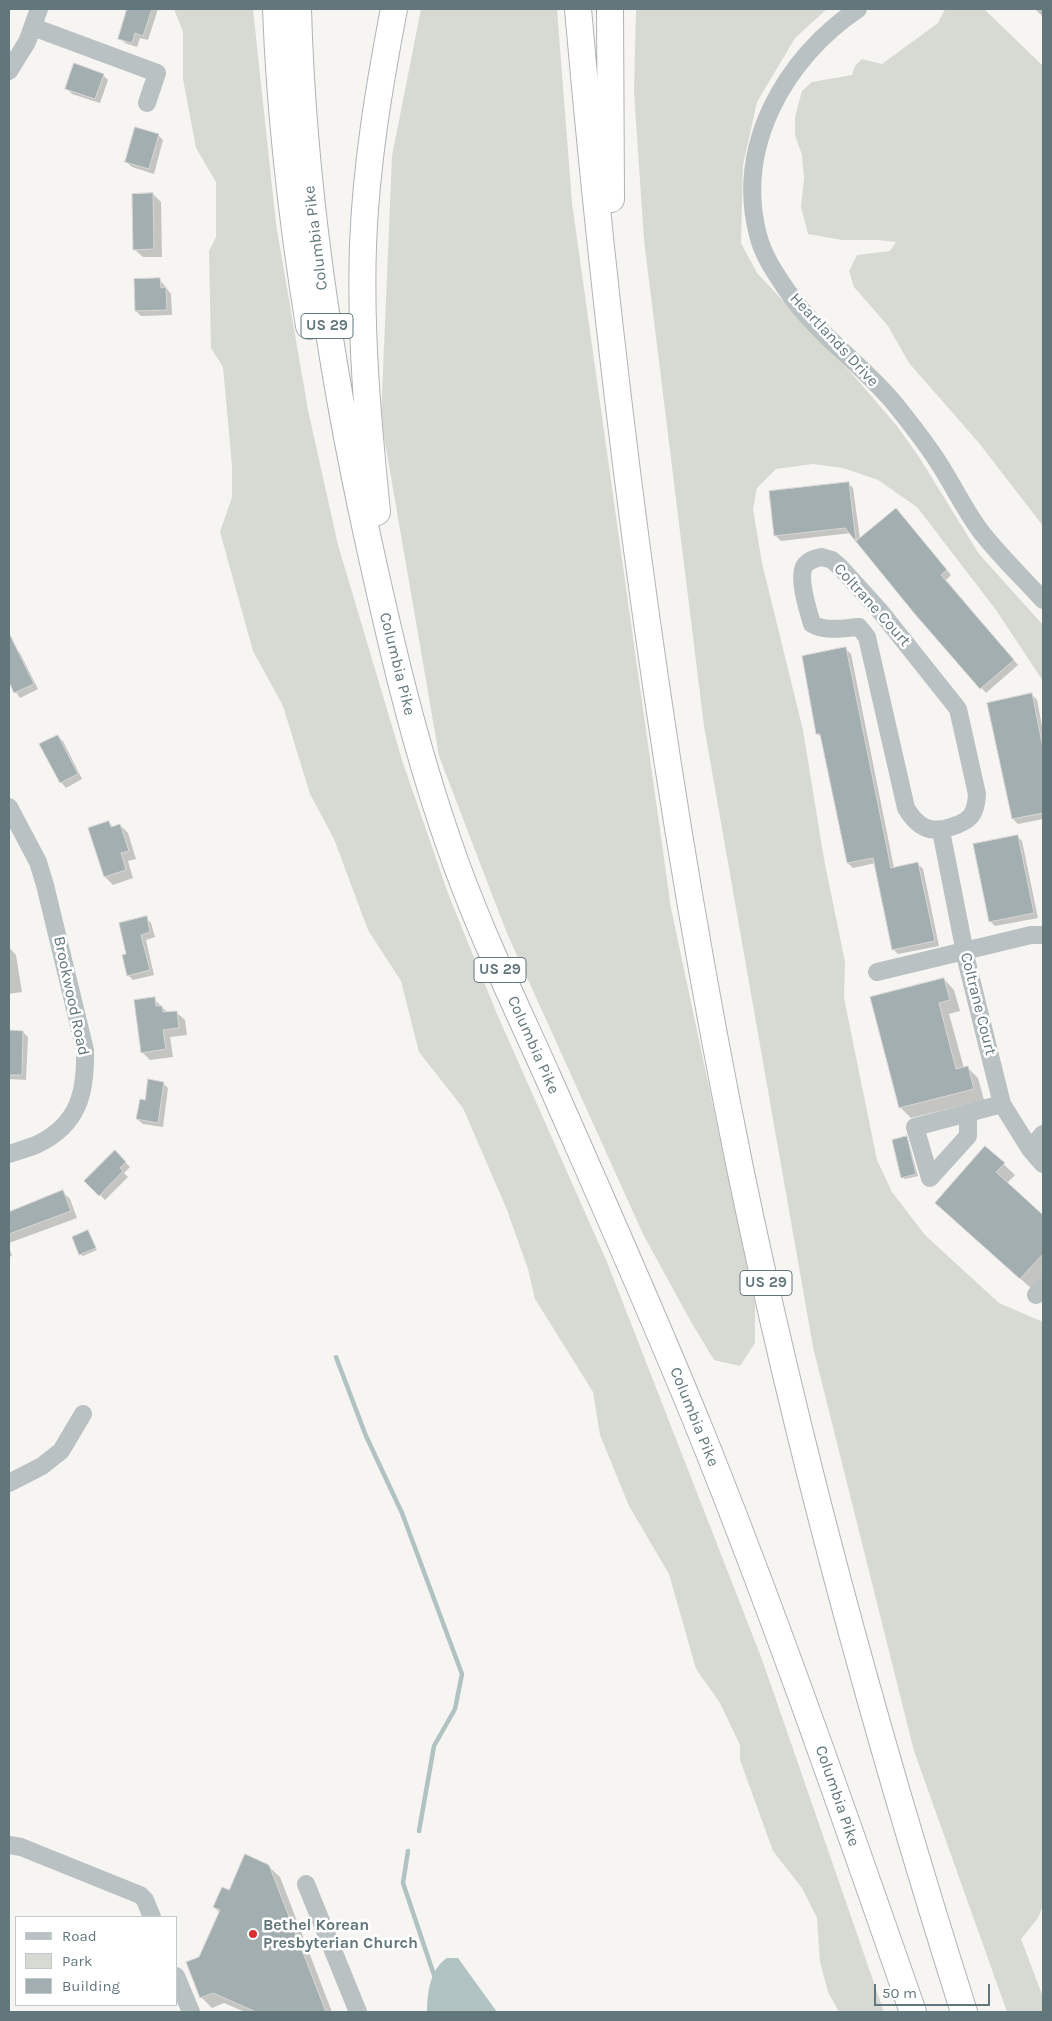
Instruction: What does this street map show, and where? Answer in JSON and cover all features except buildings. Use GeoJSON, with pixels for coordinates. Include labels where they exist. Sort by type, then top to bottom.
{"type":"FeatureCollection","features":[{"type":"Feature","properties":{"kind":"highway"},"geometry":{"type":"LineString","coordinates":[[276,9],[280,93],[296,244],[324,414],[341,493],[378,631],[414,735]]}},
{"type":"Feature","properties":{"kind":"highway","name":"Columbia Pike"},"geometry":{"type":"LineString","coordinates":[[298,9],[302,93],[315,244],[327,328],[341,411],[390,638],[414,735],[448,842],[481,928],[602,1198],[698,1424],[818,1743],[913,2012]]}},
{"type":"Feature","properties":{"kind":"highway"},"geometry":{"type":"LineString","coordinates":[[390,638],[366,407],[362,314],[363,244],[369,164],[378,94],[394,9]]}},
{"type":"Feature","properties":{"kind":"highway","name":"US 29"},"geometry":{"type":"LineString","coordinates":[[578,9],[596,208],[634,538],[655,685],[689,895],[743,1178],[793,1404],[836,1578],[925,1889],[964,2012]]}},
{"type":"Feature","properties":{"kind":"highway"},"geometry":{"type":"LineString","coordinates":[[610,9],[614,352]]}},
{"type":"Feature","properties":{"kind":"street"},"geometry":{"type":"LineString","coordinates":[[9,71],[27,42],[39,9]]}},
{"type":"Feature","properties":{"kind":"street","name":"Heartlands Drive"},"geometry":{"type":"LineString","coordinates":[[858,9],[823,37],[803,57],[769,110],[759,141],[753,172],[752,206],[759,237],[771,266],[787,291],[804,312],[894,403],[938,463],[982,532],[1043,600]]}},
{"type":"Feature","properties":{"kind":"street"},"geometry":{"type":"LineString","coordinates":[[32,27],[158,73],[147,103]]}},
{"type":"Feature","properties":{"kind":"street","name":"Coltrane Court"},"geometry":{"type":"LineString","coordinates":[[822,557],[832,560],[880,611],[958,709],[977,794],[977,805],[973,815],[964,823],[940,831],[923,827],[912,818],[906,808],[872,649],[867,636],[859,627],[830,629],[820,628],[812,624],[806,606],[802,579],[806,564],[813,559],[822,557]]}},
{"type":"Feature","properties":{"kind":"street"},"geometry":{"type":"LineString","coordinates":[[859,627],[880,611]]}},
{"type":"Feature","properties":{"kind":"street","name":"Brookwood Road"},"geometry":{"type":"LineString","coordinates":[[9,807],[38,862],[45,885],[86,1050],[86,1075],[82,1095],[73,1115],[58,1131],[38,1144],[9,1154]]}},
{"type":"Feature","properties":{"kind":"street","name":"Coltrane Court"},"geometry":{"type":"LineString","coordinates":[[940,831],[964,951],[1002,1104],[1030,1149],[1043,1164]]}},
{"type":"Feature","properties":{"kind":"street"},"geometry":{"type":"LineString","coordinates":[[877,972],[1031,935],[1043,934]]}},
{"type":"Feature","properties":{"kind":"street"},"geometry":{"type":"LineString","coordinates":[[968,1113],[1002,1104]]}},
{"type":"Feature","properties":{"kind":"street"},"geometry":{"type":"LineString","coordinates":[[1030,1149],[1043,1134]]}},
{"type":"Feature","properties":{"kind":"street"},"geometry":{"type":"LineString","coordinates":[[9,1483],[42,1466],[61,1451],[84,1414]]}},
{"type":"Feature","properties":{"kind":"street"},"geometry":{"type":"LineString","coordinates":[[9,1845],[22,1847],[140,1895],[145,1900],[152,1916]]}},
{"type":"Feature","properties":{"kind":"street"},"geometry":{"type":"LineString","coordinates":[[306,1884],[358,2012]]}},
{"type":"Feature","properties":{"kind":"street"},"geometry":{"type":"LineString","coordinates":[[178,1981],[191,2012]]}},
{"type":"Feature","properties":{"kind":"green space"},"geometry":{"type":"Polygon","coordinates":[[[174,9],[253,9],[276,224],[308,410],[338,545],[403,763],[449,896],[497,1014],[607,1262],[763,1662],[884,2012],[839,2012],[828,1992],[820,1962],[817,1918],[802,1888],[773,1851],[740,1760],[740,1745],[720,1703],[696,1669],[669,1574],[629,1506],[600,1435],[593,1392],[535,1299],[528,1269],[507,1210],[463,1108],[419,1052],[401,981],[368,930],[334,839],[310,794],[283,706],[253,651],[220,532],[232,497],[232,466],[223,367],[211,348],[209,251],[216,237],[216,182],[196,148],[183,79],[183,32],[174,9]]]}},
{"type":"Feature","properties":{"kind":"green space"},"geometry":{"type":"Polygon","coordinates":[[[421,9],[557,9],[572,203],[671,908],[755,1304],[755,1343],[740,1366],[714,1360],[643,1234],[506,931],[439,756],[381,419],[392,156],[421,9]]]}},
{"type":"Feature","properties":{"kind":"green space"},"geometry":{"type":"Polygon","coordinates":[[[636,9],[827,9],[795,38],[757,102],[743,165],[741,243],[757,273],[854,376],[897,426],[919,457],[979,554],[1043,625],[1043,681],[996,610],[917,507],[878,480],[843,468],[813,464],[776,469],[757,488],[753,509],[762,563],[803,730],[824,859],[845,962],[844,998],[877,1160],[892,1192],[925,1235],[999,1303],[1043,1322],[1043,1905],[1038,1918],[1021,1939],[1043,1997],[1043,2012],[1007,2012],[914,1751],[813,1347],[704,726],[644,240],[634,92],[636,9]]]}},
{"type":"Feature","properties":{"kind":"green space"},"geometry":{"type":"Polygon","coordinates":[[[945,9],[984,9],[1043,66],[1043,526],[979,443],[909,363],[888,326],[854,287],[849,271],[857,255],[890,251],[896,242],[842,240],[808,234],[801,207],[804,178],[802,155],[795,135],[795,117],[802,91],[812,82],[852,75],[855,66],[862,59],[882,64],[938,23],[945,9]]]}},
{"type":"Feature","properties":{"kind":"shaded area"},"geometry":{"type":"Polygon","coordinates":[[[447,1958],[458,1958],[497,2012],[427,2012],[429,1989],[433,1975],[447,1958]]]}},
{"type":"Feature","properties":{"kind":"waterway"},"geometry":{"type":"LineString","coordinates":[[336,1357],[366,1436],[402,1513],[462,1674],[455,1709],[434,1746],[419,1831]]}},
{"type":"Feature","properties":{"kind":"waterway"},"geometry":{"type":"LineString","coordinates":[[408,1851],[403,1883],[434,1975]]}},
{"type":"Feature","properties":{"kind":"place","name":"Bethel Korean Presbyterian Church"},"geometry":{"type":"Point","coordinates":[253,1934]}}]}
